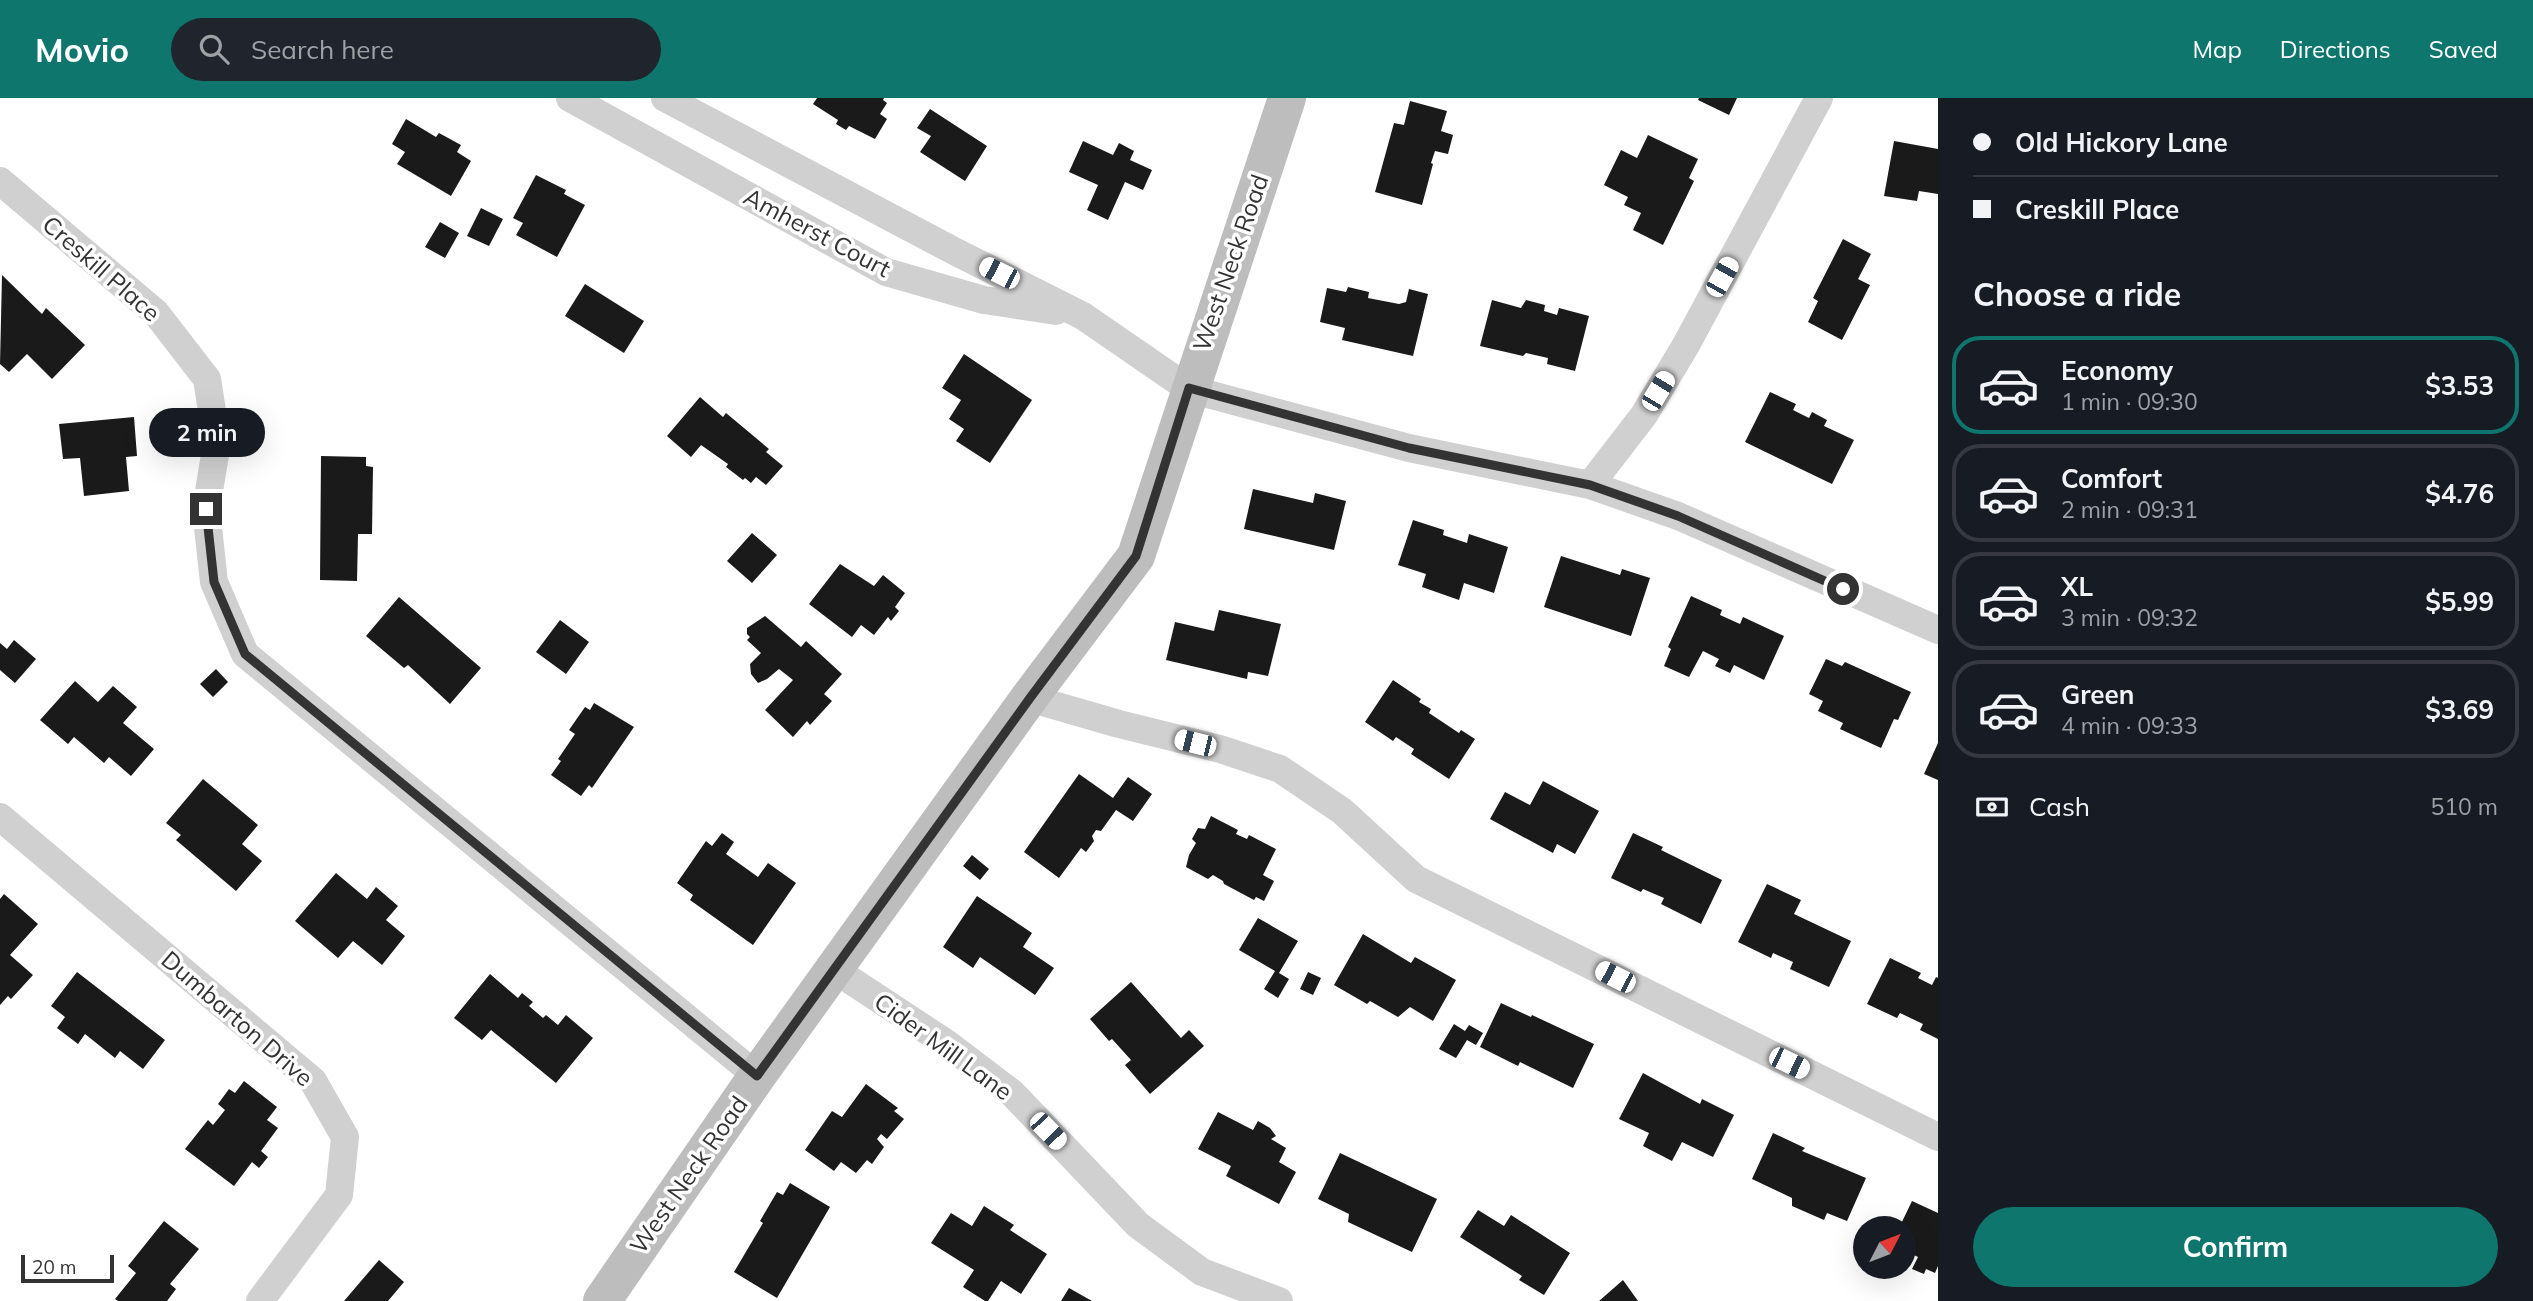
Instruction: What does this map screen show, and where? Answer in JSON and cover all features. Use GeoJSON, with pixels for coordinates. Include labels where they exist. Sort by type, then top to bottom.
{"type":"FeatureCollection","features":[{"type":"Feature","properties":{"kind":"street","name":"Amherst Court"},"geometry":{"type":"LineString","coordinates":[[570,98],[886,272],[984,300],[1083,316]]}},
{"type":"Feature","properties":{"kind":"street","name":"Amherst Court"},"geometry":{"type":"LineString","coordinates":[[665,98],[1083,316],[1189,388],[1409,448],[1590,485],[1678,516],[1938,630]]}},
{"type":"Feature","properties":{"kind":"street","name":"West Neck Road"},"geometry":{"type":"LineString","coordinates":[[601,1301],[757,1076],[1136,556],[1189,388],[1287,98]]}},
{"type":"Feature","properties":{"kind":"street"},"geometry":{"type":"LineString","coordinates":[[1590,485],[1644,415],[1665,380],[1819,98]]}},
{"type":"Feature","properties":{"kind":"street","name":"Creskill Place"},"geometry":{"type":"LineString","coordinates":[[0,181],[156,313],[207,379],[217,443],[206,509],[214,582],[245,654],[757,1076]]}},
{"type":"Feature","properties":{"kind":"street"},"geometry":{"type":"LineString","coordinates":[[1030,698],[1220,749],[1280,769],[1342,811],[1416,879],[1938,1137]]}},
{"type":"Feature","properties":{"kind":"street","name":"Dumbarton Drive"},"geometry":{"type":"LineString","coordinates":[[0,817],[313,1081],[345,1137],[339,1195],[260,1301]]}},
{"type":"Feature","properties":{"kind":"street","name":"Cider Mill Lane"},"geometry":{"type":"LineString","coordinates":[[835,970],[946,1044],[1012,1093],[1138,1225],[1202,1272],[1279,1301]]}},
{"type":"Feature","properties":{"kind":"building"},"geometry":{"type":"Polygon","coordinates":[[[817,98],[884,98],[887,103],[880,114],[887,119],[875,139],[849,126],[846,130],[836,124],[838,120],[813,104],[817,98]]]}},
{"type":"Feature","properties":{"kind":"building"},"geometry":{"type":"Polygon","coordinates":[[[1737,98],[1729,115],[1698,100],[1737,98]]]}},
{"type":"Feature","properties":{"kind":"building"},"geometry":{"type":"Polygon","coordinates":[[[1410,101],[1447,111],[1441,131],[1453,135],[1448,154],[1435,151],[1422,205],[1375,192],[1394,123],[1404,125],[1410,101]]]}},
{"type":"Feature","properties":{"kind":"building"},"geometry":{"type":"Polygon","coordinates":[[[930,109],[987,146],[965,181],[920,152],[931,136],[917,128],[930,109]]]}},
{"type":"Feature","properties":{"kind":"building"},"geometry":{"type":"Polygon","coordinates":[[[406,119],[436,137],[439,133],[461,145],[457,152],[471,161],[451,196],[397,164],[405,152],[392,144],[406,119]]]}},
{"type":"Feature","properties":{"kind":"building"},"geometry":{"type":"Polygon","coordinates":[[[1648,135],[1698,159],[1689,178],[1694,181],[1663,245],[1633,230],[1641,213],[1624,205],[1628,197],[1604,185],[1621,150],[1637,158],[1648,135]]]}},
{"type":"Feature","properties":{"kind":"building"},"geometry":{"type":"Polygon","coordinates":[[[1083,141],[1113,155],[1119,143],[1134,151],[1130,160],[1152,170],[1143,190],[1125,182],[1108,220],[1087,210],[1098,185],[1069,172],[1083,141]]]}},
{"type":"Feature","properties":{"kind":"building"},"geometry":{"type":"Polygon","coordinates":[[[1894,141],[1938,149],[1938,194],[1919,191],[1917,201],[1884,196],[1894,141]]]}},
{"type":"Feature","properties":{"kind":"building"},"geometry":{"type":"Polygon","coordinates":[[[536,175],[566,190],[564,194],[585,205],[557,257],[516,235],[523,223],[513,218],[536,175]]]}},
{"type":"Feature","properties":{"kind":"building"},"geometry":{"type":"Polygon","coordinates":[[[481,208],[503,219],[489,246],[467,236],[481,208]]]}},
{"type":"Feature","properties":{"kind":"building"},"geometry":{"type":"Polygon","coordinates":[[[440,222],[459,233],[445,258],[425,247],[440,222]]]}},
{"type":"Feature","properties":{"kind":"building"},"geometry":{"type":"Polygon","coordinates":[[[1843,239],[1871,254],[1858,279],[1870,285],[1842,340],[1808,322],[1818,301],[1813,298],[1843,239]]]}},
{"type":"Feature","properties":{"kind":"building"},"geometry":{"type":"Polygon","coordinates":[[[2,275],[42,314],[46,308],[85,345],[52,379],[27,354],[9,372],[0,364],[2,275]]]}},
{"type":"Feature","properties":{"kind":"building"},"geometry":{"type":"Polygon","coordinates":[[[585,284],[644,321],[624,353],[565,316],[585,284]]]}},
{"type":"Feature","properties":{"kind":"building"},"geometry":{"type":"Polygon","coordinates":[[[1348,287],[1369,292],[1368,298],[1399,304],[1406,302],[1409,289],[1428,294],[1413,356],[1342,340],[1345,328],[1320,322],[1327,288],[1346,292],[1348,287]]]}},
{"type":"Feature","properties":{"kind":"building"},"geometry":{"type":"Polygon","coordinates":[[[1492,300],[1521,308],[1526,300],[1545,305],[1544,311],[1557,315],[1559,308],[1589,316],[1575,371],[1547,364],[1548,358],[1526,353],[1523,356],[1480,346],[1492,300]]]}},
{"type":"Feature","properties":{"kind":"building"},"geometry":{"type":"Polygon","coordinates":[[[964,354],[1032,400],[990,463],[956,441],[964,429],[949,419],[961,400],[942,388],[964,354]]]}},
{"type":"Feature","properties":{"kind":"building"},"geometry":{"type":"Polygon","coordinates":[[[1770,392],[1796,404],[1793,410],[1809,418],[1812,412],[1827,420],[1824,426],[1854,440],[1832,484],[1745,442],[1770,392]]]}},
{"type":"Feature","properties":{"kind":"building"},"geometry":{"type":"Polygon","coordinates":[[[700,397],[723,417],[726,413],[769,449],[766,452],[783,466],[766,485],[756,477],[751,483],[745,478],[743,480],[726,467],[728,464],[701,445],[691,457],[667,436],[700,397]]]}},
{"type":"Feature","properties":{"kind":"building"},"geometry":{"type":"Polygon","coordinates":[[[134,417],[137,456],[126,457],[129,491],[84,496],[80,458],[63,459],[59,424],[134,417]]]}},
{"type":"Feature","properties":{"kind":"building"},"geometry":{"type":"Polygon","coordinates":[[[321,456],[366,457],[366,466],[373,467],[372,534],[358,534],[357,581],[320,580],[321,456]]]}},
{"type":"Feature","properties":{"kind":"building"},"geometry":{"type":"Polygon","coordinates":[[[1253,489],[1313,503],[1315,493],[1346,501],[1334,550],[1244,529],[1253,489]]]}},
{"type":"Feature","properties":{"kind":"building"},"geometry":{"type":"Polygon","coordinates":[[[1413,520],[1444,530],[1443,535],[1467,543],[1469,534],[1508,547],[1494,593],[1464,583],[1459,600],[1422,587],[1426,574],[1398,565],[1413,520]]]}},
{"type":"Feature","properties":{"kind":"building"},"geometry":{"type":"Polygon","coordinates":[[[752,533],[777,555],[752,583],[727,561],[752,533]]]}},
{"type":"Feature","properties":{"kind":"building"},"geometry":{"type":"Polygon","coordinates":[[[1561,556],[1620,575],[1622,569],[1650,578],[1631,636],[1544,607],[1561,556]]]}},
{"type":"Feature","properties":{"kind":"building"},"geometry":{"type":"Polygon","coordinates":[[[840,564],[874,586],[883,575],[905,593],[895,607],[899,611],[891,621],[888,617],[874,635],[861,625],[852,637],[809,604],[840,564]]]}},
{"type":"Feature","properties":{"kind":"building"},"geometry":{"type":"Polygon","coordinates":[[[1691,596],[1722,610],[1720,615],[1740,624],[1743,617],[1784,636],[1764,680],[1734,665],[1730,673],[1715,666],[1719,659],[1703,651],[1689,677],[1664,666],[1671,649],[1668,647],[1691,596]]]}},
{"type":"Feature","properties":{"kind":"building"},"geometry":{"type":"Polygon","coordinates":[[[399,597],[481,668],[450,704],[408,665],[404,668],[366,636],[399,597]]]}},
{"type":"Feature","properties":{"kind":"building"},"geometry":{"type":"Polygon","coordinates":[[[1219,610],[1281,624],[1268,676],[1248,672],[1247,679],[1166,660],[1175,622],[1214,631],[1219,610]]]}},
{"type":"Feature","properties":{"kind":"building"},"geometry":{"type":"Polygon","coordinates":[[[765,616],[801,647],[806,641],[842,674],[824,694],[832,701],[810,725],[807,721],[793,737],[765,710],[793,680],[779,669],[758,683],[751,674],[750,664],[761,653],[747,640],[750,637],[747,628],[765,616]]]}},
{"type":"Feature","properties":{"kind":"building"},"geometry":{"type":"Polygon","coordinates":[[[560,620],[589,642],[566,674],[536,652],[560,620]]]}},
{"type":"Feature","properties":{"kind":"building"},"geometry":{"type":"Polygon","coordinates":[[[14,640],[36,659],[15,683],[0,670],[0,643],[7,649],[14,640]]]}},
{"type":"Feature","properties":{"kind":"building"},"geometry":{"type":"Polygon","coordinates":[[[1826,659],[1842,666],[1845,662],[1911,692],[1898,720],[1894,719],[1881,748],[1840,729],[1843,723],[1818,711],[1823,701],[1809,694],[1826,659]]]}},
{"type":"Feature","properties":{"kind":"building"},"geometry":{"type":"Polygon","coordinates":[[[216,669],[228,682],[213,697],[200,684],[216,669]]]}},
{"type":"Feature","properties":{"kind":"building"},"geometry":{"type":"Polygon","coordinates":[[[1393,680],[1421,699],[1419,702],[1431,709],[1429,713],[1459,733],[1461,730],[1475,739],[1449,779],[1411,754],[1414,749],[1396,737],[1393,741],[1365,722],[1393,680]]]}},
{"type":"Feature","properties":{"kind":"building"},"geometry":{"type":"Polygon","coordinates":[[[75,681],[98,702],[113,686],[137,707],[123,723],[154,749],[131,776],[109,757],[104,763],[74,737],[68,744],[40,720],[75,681]]]}},
{"type":"Feature","properties":{"kind":"building"},"geometry":{"type":"Polygon","coordinates":[[[594,703],[634,727],[592,788],[589,785],[581,796],[551,775],[575,734],[569,730],[585,707],[590,710],[594,703]]]}},
{"type":"Feature","properties":{"kind":"building"},"geometry":{"type":"Polygon","coordinates":[[[1938,743],[1938,780],[1924,774],[1938,743]]]}},
{"type":"Feature","properties":{"kind":"building"},"geometry":{"type":"Polygon","coordinates":[[[1079,774],[1113,798],[1128,777],[1152,794],[1133,821],[1116,810],[1101,831],[1096,830],[1092,836],[1094,841],[1086,852],[1081,848],[1059,878],[1024,852],[1079,774]]]}},
{"type":"Feature","properties":{"kind":"building"},"geometry":{"type":"Polygon","coordinates":[[[203,779],[258,825],[242,844],[262,861],[236,891],[176,840],[181,835],[166,823],[203,779]]]}},
{"type":"Feature","properties":{"kind":"building"},"geometry":{"type":"Polygon","coordinates":[[[1543,781],[1599,811],[1575,854],[1557,844],[1553,853],[1490,819],[1505,792],[1530,805],[1543,781]]]}},
{"type":"Feature","properties":{"kind":"building"},"geometry":{"type":"Polygon","coordinates":[[[1211,816],[1238,830],[1236,834],[1247,839],[1249,835],[1276,849],[1263,875],[1274,881],[1264,901],[1256,897],[1254,900],[1213,875],[1208,879],[1186,867],[1196,843],[1192,839],[1198,828],[1205,829],[1211,816]]]}},
{"type":"Feature","properties":{"kind":"building"},"geometry":{"type":"Polygon","coordinates":[[[722,833],[734,842],[726,854],[758,877],[768,863],[796,883],[753,945],[690,900],[693,895],[677,883],[706,841],[712,846],[722,833]]]}},
{"type":"Feature","properties":{"kind":"building"},"geometry":{"type":"Polygon","coordinates":[[[1633,833],[1722,880],[1701,924],[1661,904],[1664,898],[1643,889],[1641,892],[1611,878],[1633,833]]]}},
{"type":"Feature","properties":{"kind":"building"},"geometry":{"type":"Polygon","coordinates":[[[972,855],[989,869],[980,880],[963,866],[972,855]]]}},
{"type":"Feature","properties":{"kind":"building"},"geometry":{"type":"Polygon","coordinates":[[[336,873],[367,899],[376,887],[398,906],[386,920],[405,936],[382,965],[353,941],[338,958],[295,921],[336,873]]]}},
{"type":"Feature","properties":{"kind":"building"},"geometry":{"type":"Polygon","coordinates":[[[1767,884],[1801,900],[1794,914],[1851,941],[1829,987],[1790,969],[1793,962],[1773,953],[1771,958],[1738,942],[1767,884]]]}},
{"type":"Feature","properties":{"kind":"building"},"geometry":{"type":"Polygon","coordinates":[[[4,894],[38,924],[10,955],[33,975],[11,999],[8,996],[0,1005],[0,899],[4,894]]]}},
{"type":"Feature","properties":{"kind":"building"},"geometry":{"type":"Polygon","coordinates":[[[977,896],[1032,933],[1023,947],[1054,968],[1035,995],[980,957],[973,968],[943,947],[977,896]]]}},
{"type":"Feature","properties":{"kind":"building"},"geometry":{"type":"Polygon","coordinates":[[[1258,918],[1298,941],[1279,973],[1289,979],[1278,998],[1264,989],[1275,971],[1239,950],[1258,918]]]}},
{"type":"Feature","properties":{"kind":"building"},"geometry":{"type":"Polygon","coordinates":[[[1363,934],[1411,963],[1415,957],[1456,980],[1433,1021],[1410,1007],[1398,1017],[1370,1001],[1367,1004],[1334,985],[1363,934]]]}},
{"type":"Feature","properties":{"kind":"building"},"geometry":{"type":"Polygon","coordinates":[[[1890,958],[1921,973],[1918,978],[1932,985],[1936,977],[1938,978],[1938,1039],[1920,1030],[1923,1024],[1900,1013],[1897,1018],[1867,1004],[1890,958]]]}},
{"type":"Feature","properties":{"kind":"building"},"geometry":{"type":"Polygon","coordinates":[[[77,972],[165,1040],[143,1069],[120,1051],[115,1058],[85,1034],[78,1044],[57,1028],[65,1017],[51,1006],[77,972]]]}},
{"type":"Feature","properties":{"kind":"building"},"geometry":{"type":"Polygon","coordinates":[[[1308,972],[1321,978],[1313,995],[1300,989],[1308,972]]]}},
{"type":"Feature","properties":{"kind":"building"},"geometry":{"type":"Polygon","coordinates":[[[490,974],[518,998],[522,993],[533,1002],[529,1006],[543,1018],[546,1015],[558,1025],[566,1015],[593,1038],[556,1083],[491,1030],[482,1040],[454,1018],[490,974]]]}},
{"type":"Feature","properties":{"kind":"building"},"geometry":{"type":"Polygon","coordinates":[[[1131,982],[1181,1038],[1189,1030],[1204,1046],[1150,1094],[1125,1065],[1131,1060],[1112,1039],[1109,1041],[1090,1019],[1131,982]]]}},
{"type":"Feature","properties":{"kind":"building"},"geometry":{"type":"Polygon","coordinates":[[[1501,1003],[1594,1044],[1573,1088],[1520,1062],[1518,1066],[1480,1047],[1501,1003]]]}},
{"type":"Feature","properties":{"kind":"building"},"geometry":{"type":"Polygon","coordinates":[[[1454,1024],[1465,1031],[1469,1025],[1483,1033],[1476,1045],[1467,1040],[1456,1058],[1439,1049],[1454,1024]]]}},
{"type":"Feature","properties":{"kind":"building"},"geometry":{"type":"Polygon","coordinates":[[[1643,1073],[1700,1104],[1702,1099],[1734,1115],[1713,1157],[1682,1142],[1672,1161],[1643,1146],[1649,1133],[1619,1119],[1643,1073]]]}},
{"type":"Feature","properties":{"kind":"building"},"geometry":{"type":"Polygon","coordinates":[[[244,1081],[277,1107],[267,1120],[278,1128],[261,1151],[268,1157],[259,1168],[252,1162],[234,1186],[185,1149],[208,1120],[213,1125],[225,1110],[218,1104],[229,1089],[235,1093],[244,1081]]]}},
{"type":"Feature","properties":{"kind":"building"},"geometry":{"type":"Polygon","coordinates":[[[866,1084],[898,1108],[894,1111],[904,1119],[887,1139],[881,1134],[877,1139],[884,1147],[872,1164],[867,1160],[856,1173],[841,1162],[834,1171],[805,1150],[832,1111],[842,1117],[866,1084]]]}},
{"type":"Feature","properties":{"kind":"building"},"geometry":{"type":"Polygon","coordinates":[[[1218,1112],[1253,1130],[1258,1121],[1270,1128],[1276,1136],[1271,1139],[1286,1148],[1279,1162],[1296,1172],[1279,1204],[1226,1176],[1231,1166],[1198,1149],[1218,1112]]]}},
{"type":"Feature","properties":{"kind":"building"},"geometry":{"type":"Polygon","coordinates":[[[1773,1133],[1805,1148],[1802,1151],[1866,1178],[1847,1221],[1827,1213],[1824,1220],[1792,1206],[1792,1198],[1752,1179],[1773,1133]]]}},
{"type":"Feature","properties":{"kind":"building"},"geometry":{"type":"Polygon","coordinates":[[[1340,1153],[1437,1199],[1412,1252],[1348,1222],[1349,1214],[1318,1199],[1340,1153]]]}},
{"type":"Feature","properties":{"kind":"building"},"geometry":{"type":"Polygon","coordinates":[[[790,1183],[830,1207],[777,1298],[734,1272],[763,1223],[760,1221],[777,1192],[783,1195],[790,1183]]]}},
{"type":"Feature","properties":{"kind":"building"},"geometry":{"type":"Polygon","coordinates":[[[1912,1201],[1938,1213],[1938,1266],[1935,1273],[1926,1269],[1924,1274],[1916,1271],[1916,1216],[1905,1216],[1912,1201]]]}},
{"type":"Feature","properties":{"kind":"building"},"geometry":{"type":"Polygon","coordinates":[[[984,1206],[1014,1225],[1010,1230],[1047,1254],[1021,1294],[1001,1281],[988,1301],[985,1301],[963,1287],[974,1270],[931,1243],[951,1213],[972,1226],[984,1206]]]}},
{"type":"Feature","properties":{"kind":"building"},"geometry":{"type":"Polygon","coordinates":[[[1478,1210],[1504,1226],[1511,1215],[1570,1253],[1544,1295],[1519,1280],[1522,1276],[1460,1237],[1478,1210]]]}},
{"type":"Feature","properties":{"kind":"building"},"geometry":{"type":"Polygon","coordinates":[[[164,1221],[199,1249],[170,1284],[176,1289],[167,1301],[118,1301],[115,1299],[136,1273],[128,1266],[164,1221]]]}},
{"type":"Feature","properties":{"kind":"building"},"geometry":{"type":"Polygon","coordinates":[[[379,1260],[404,1282],[388,1301],[344,1301],[379,1260]]]}},
{"type":"Feature","properties":{"kind":"building"},"geometry":{"type":"Polygon","coordinates":[[[1623,1280],[1638,1301],[1599,1301],[1623,1280]]]}},
{"type":"Feature","properties":{"kind":"building"},"geometry":{"type":"Polygon","coordinates":[[[1069,1288],[1092,1301],[1061,1301],[1069,1288]]]}},
{"type":"Feature","properties":{"kind":"route"},"geometry":{"type":"LineString","coordinates":[[206,509],[214,582],[245,654],[757,1076],[1136,556],[1189,388],[1409,448],[1590,485],[1678,516],[1843,589]]}}]}
